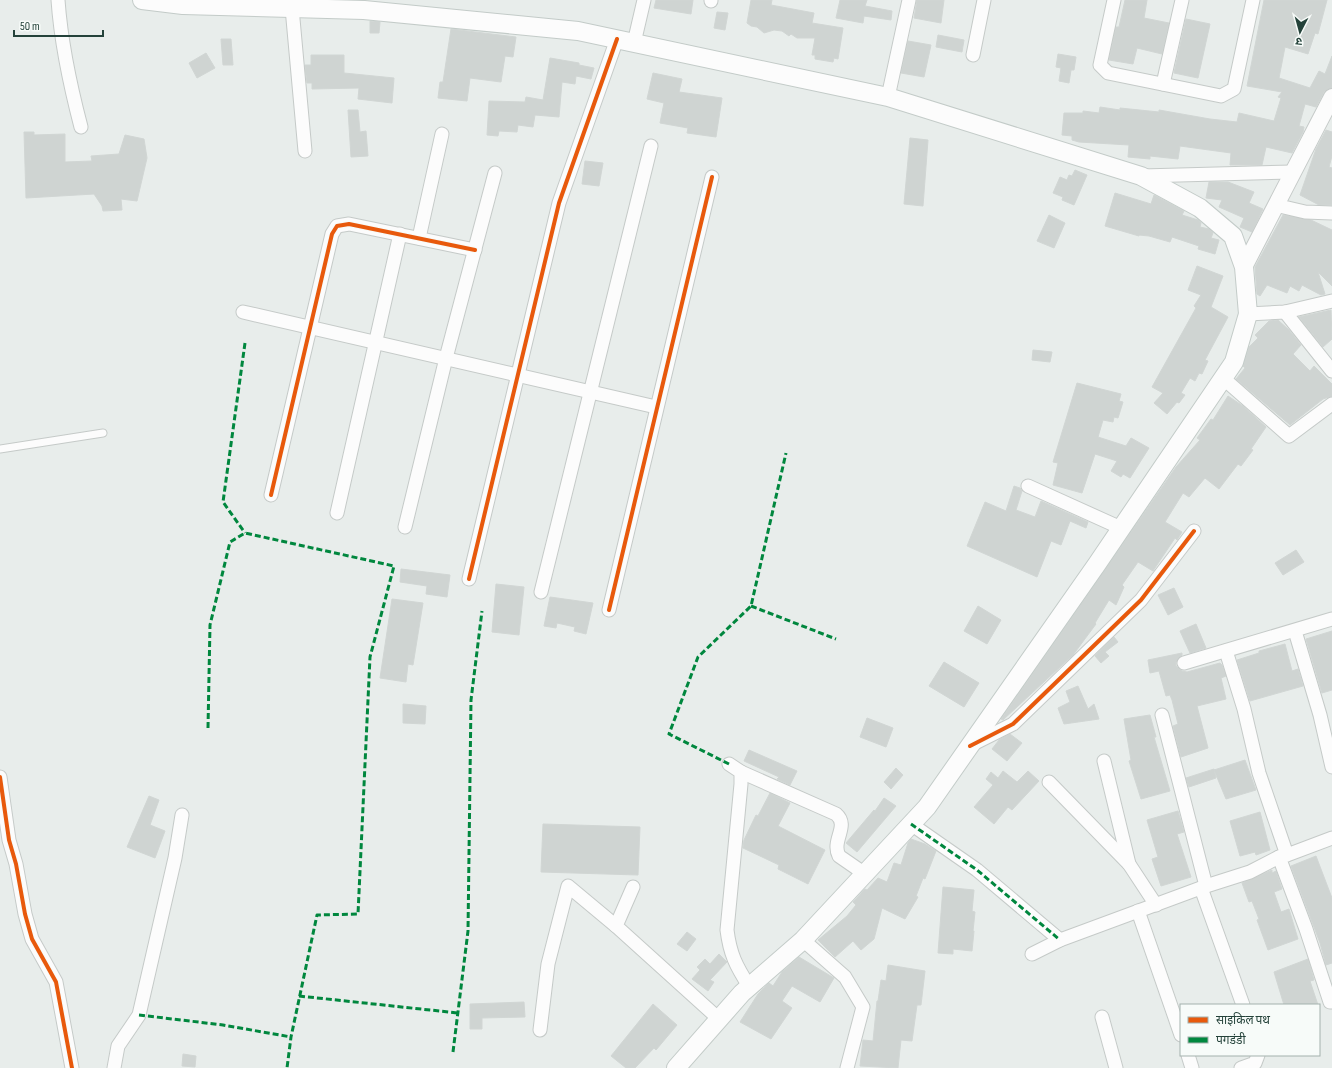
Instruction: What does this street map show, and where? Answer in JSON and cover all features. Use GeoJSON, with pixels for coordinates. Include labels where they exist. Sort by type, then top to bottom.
{"type":"FeatureCollection","features":[{"type":"Feature","properties":{"kind":"main road"},"geometry":{"type":"LineString","coordinates":[[142,0],[292,8],[365,5],[578,31],[888,97],[1141,176],[1200,208],[1233,236],[1244,267],[1248,314],[1234,362],[1121,528],[926,807],[866,874],[803,940],[749,986],[676,1068]]}},
{"type":"Feature","properties":{"kind":"street"},"geometry":{"type":"LineString","coordinates":[[58,0],[61,35],[70,85],[81,127]]}},
{"type":"Feature","properties":{"kind":"street"},"geometry":{"type":"LineString","coordinates":[[634,43],[644,0]]}},
{"type":"Feature","properties":{"kind":"street"},"geometry":{"type":"LineString","coordinates":[[888,97],[909,0]]}},
{"type":"Feature","properties":{"kind":"street"},"geometry":{"type":"LineString","coordinates":[[973,55],[984,0]]}},
{"type":"Feature","properties":{"kind":"street"},"geometry":{"type":"LineString","coordinates":[[1114,0],[1100,65],[1108,73],[1214,96],[1227,94],[1234,89],[1253,0]]}},
{"type":"Feature","properties":{"kind":"street"},"geometry":{"type":"LineString","coordinates":[[1163,84],[1182,0]]}},
{"type":"Feature","properties":{"kind":"street"},"geometry":{"type":"LineString","coordinates":[[292,8],[304,151]]}},
{"type":"Feature","properties":{"kind":"street"},"geometry":{"type":"LineString","coordinates":[[469,579],[559,203],[617,39]]}},
{"type":"Feature","properties":{"kind":"street"},"geometry":{"type":"LineString","coordinates":[[1244,267],[1332,97]]}},
{"type":"Feature","properties":{"kind":"street"},"geometry":{"type":"LineString","coordinates":[[419,238],[442,134]]}},
{"type":"Feature","properties":{"kind":"street"},"geometry":{"type":"LineString","coordinates":[[541,592],[589,390],[651,146]]}},
{"type":"Feature","properties":{"kind":"street"},"geometry":{"type":"LineString","coordinates":[[1141,176],[1292,172]]}},
{"type":"Feature","properties":{"kind":"street"},"geometry":{"type":"LineString","coordinates":[[405,527],[446,358],[495,173]]}},
{"type":"Feature","properties":{"kind":"street"},"geometry":{"type":"LineString","coordinates":[[609,610],[656,407],[712,177]]}},
{"type":"Feature","properties":{"kind":"street"},"geometry":{"type":"LineString","coordinates":[[1276,205],[1305,212],[1332,213]]}},
{"type":"Feature","properties":{"kind":"street"},"geometry":{"type":"LineString","coordinates":[[271,495],[332,234],[338,226],[349,224],[475,250]]}},
{"type":"Feature","properties":{"kind":"street"},"geometry":{"type":"LineString","coordinates":[[337,513],[374,342],[400,234]]}},
{"type":"Feature","properties":{"kind":"street"},"geometry":{"type":"LineString","coordinates":[[1248,314],[1285,312],[1332,301]]}},
{"type":"Feature","properties":{"kind":"street"},"geometry":{"type":"LineString","coordinates":[[243,312],[589,390],[656,407]]}},
{"type":"Feature","properties":{"kind":"street"},"geometry":{"type":"LineString","coordinates":[[1285,312],[1332,371]]}},
{"type":"Feature","properties":{"kind":"street"},"geometry":{"type":"LineString","coordinates":[[1223,378],[1289,436],[1332,404]]}},
{"type":"Feature","properties":{"kind":"street"},"geometry":{"type":"LineString","coordinates":[[1028,486],[1121,528]]}},
{"type":"Feature","properties":{"kind":"street"},"geometry":{"type":"LineString","coordinates":[[970,746],[1012,724],[1141,600],[1194,531]]}},
{"type":"Feature","properties":{"kind":"street"},"geometry":{"type":"LineString","coordinates":[[1184,663],[1332,619]]}},
{"type":"Feature","properties":{"kind":"street"},"geometry":{"type":"LineString","coordinates":[[1295,631],[1320,715],[1332,767]]}},
{"type":"Feature","properties":{"kind":"street"},"geometry":{"type":"LineString","coordinates":[[1226,651],[1244,709],[1259,773],[1283,856],[1330,1002],[1332,1002]]}},
{"type":"Feature","properties":{"kind":"street"},"geometry":{"type":"LineString","coordinates":[[1162,716],[1203,887],[1244,1004]]}},
{"type":"Feature","properties":{"kind":"street"},"geometry":{"type":"LineString","coordinates":[[1104,761],[1129,864]]}},
{"type":"Feature","properties":{"kind":"street"},"geometry":{"type":"LineString","coordinates":[[729,764],[741,772],[836,814],[841,818],[842,823],[836,846],[839,856],[866,874]]}},
{"type":"Feature","properties":{"kind":"street"},"geometry":{"type":"LineString","coordinates":[[741,772],[727,930],[729,949],[735,964],[749,986]]}},
{"type":"Feature","properties":{"kind":"street"},"geometry":{"type":"LineString","coordinates":[[0,777],[9,840],[25,914],[32,939],[56,982],[72,1068]]}},
{"type":"Feature","properties":{"kind":"street"},"geometry":{"type":"LineString","coordinates":[[1049,782],[1129,864],[1156,905]]}},
{"type":"Feature","properties":{"kind":"street"},"geometry":{"type":"LineString","coordinates":[[114,1068],[118,1046],[139,1015],[175,858],[182,815]]}},
{"type":"Feature","properties":{"kind":"street"},"geometry":{"type":"LineString","coordinates":[[911,824],[977,870],[1060,940]]}},
{"type":"Feature","properties":{"kind":"street"},"geometry":{"type":"LineString","coordinates":[[1032,954],[1060,940],[1203,887],[1250,872],[1283,856],[1332,838]]}},
{"type":"Feature","properties":{"kind":"street"},"geometry":{"type":"LineString","coordinates":[[540,1030],[548,964],[568,886],[616,926],[719,1019]]}},
{"type":"Feature","properties":{"kind":"street"},"geometry":{"type":"LineString","coordinates":[[616,926],[633,887]]}},
{"type":"Feature","properties":{"kind":"street"},"geometry":{"type":"LineString","coordinates":[[1138,911],[1180,1032]]}},
{"type":"Feature","properties":{"kind":"street"},"geometry":{"type":"LineString","coordinates":[[803,940],[845,977],[863,1008],[847,1068]]}},
{"type":"Feature","properties":{"kind":"street"},"geometry":{"type":"LineString","coordinates":[[1102,1017],[1116,1068]]}},
{"type":"Feature","properties":{"kind":"street"},"geometry":{"type":"LineString","coordinates":[[1188,1056],[1192,1068]]}},
{"type":"Feature","properties":{"kind":"street"},"geometry":{"type":"LineString","coordinates":[[1241,1068],[1255,1063],[1258,1056]]}},
{"type":"Feature","properties":{"kind":"lane"},"geometry":{"type":"LineString","coordinates":[[0,449],[103,433]]}},
{"type":"Feature","properties":{"kind":"building"},"geometry":{"type":"Polygon","coordinates":[[[656,0],[693,0],[691,14],[654,8],[656,0]]]}},
{"type":"Feature","properties":{"kind":"building"},"geometry":{"type":"Polygon","coordinates":[[[751,0],[772,0],[771,5],[814,13],[812,23],[843,28],[838,59],[834,58],[833,62],[815,59],[815,55],[812,55],[815,38],[797,38],[791,34],[789,36],[782,31],[774,30],[764,33],[757,27],[751,26],[747,23],[751,0]]]}},
{"type":"Feature","properties":{"kind":"building"},"geometry":{"type":"Polygon","coordinates":[[[840,0],[867,0],[865,6],[892,11],[891,20],[864,16],[863,23],[836,18],[840,0]]]}},
{"type":"Feature","properties":{"kind":"building"},"geometry":{"type":"Polygon","coordinates":[[[917,0],[944,0],[941,23],[914,18],[917,0]]]}},
{"type":"Feature","properties":{"kind":"building"},"geometry":{"type":"Polygon","coordinates":[[[1125,0],[1147,0],[1144,18],[1169,23],[1162,54],[1137,48],[1133,64],[1109,60],[1116,27],[1119,27],[1125,0]]]}},
{"type":"Feature","properties":{"kind":"building"},"geometry":{"type":"Polygon","coordinates":[[[1264,0],[1327,0],[1318,34],[1315,33],[1308,54],[1285,47],[1279,78],[1310,88],[1319,71],[1325,74],[1332,56],[1332,88],[1324,92],[1316,107],[1305,104],[1299,126],[1304,127],[1303,132],[1292,153],[1266,147],[1262,165],[1230,165],[1231,153],[1180,146],[1178,159],[1150,156],[1150,159],[1128,157],[1129,145],[1079,142],[1072,140],[1072,136],[1062,135],[1064,113],[1083,113],[1083,111],[1099,113],[1100,107],[1120,110],[1120,108],[1159,112],[1159,110],[1237,122],[1239,113],[1274,121],[1281,98],[1278,97],[1282,92],[1247,86],[1264,0]]]}},
{"type":"Feature","properties":{"kind":"building"},"geometry":{"type":"Polygon","coordinates":[[[717,12],[728,13],[725,30],[714,28],[717,12]]]}},
{"type":"Feature","properties":{"kind":"building"},"geometry":{"type":"Polygon","coordinates":[[[1186,19],[1210,24],[1198,78],[1174,73],[1186,19]]]}},
{"type":"Feature","properties":{"kind":"building"},"geometry":{"type":"Polygon","coordinates":[[[370,21],[380,22],[379,33],[370,33],[370,21]]]}},
{"type":"Feature","properties":{"kind":"building"},"geometry":{"type":"Polygon","coordinates":[[[451,29],[516,37],[513,57],[505,56],[501,82],[470,78],[467,101],[438,98],[440,82],[443,82],[451,29]]]}},
{"type":"Feature","properties":{"kind":"building"},"geometry":{"type":"Polygon","coordinates":[[[938,35],[964,40],[962,52],[936,47],[938,35]]]}},
{"type":"Feature","properties":{"kind":"building"},"geometry":{"type":"Polygon","coordinates":[[[221,39],[231,39],[233,65],[223,65],[221,39]]]}},
{"type":"Feature","properties":{"kind":"building"},"geometry":{"type":"Polygon","coordinates":[[[908,41],[931,45],[924,77],[901,73],[908,41]]]}},
{"type":"Feature","properties":{"kind":"building"},"geometry":{"type":"Polygon","coordinates":[[[206,53],[215,68],[197,78],[189,63],[206,53]]]}},
{"type":"Feature","properties":{"kind":"building"},"geometry":{"type":"Polygon","coordinates":[[[1058,54],[1076,57],[1074,70],[1071,70],[1069,83],[1059,81],[1061,68],[1056,67],[1058,54]]]}},
{"type":"Feature","properties":{"kind":"building"},"geometry":{"type":"Polygon","coordinates":[[[311,55],[344,55],[344,73],[394,78],[392,103],[358,99],[359,88],[312,89],[312,83],[307,83],[305,66],[311,65],[311,55]]]}},
{"type":"Feature","properties":{"kind":"building"},"geometry":{"type":"Polygon","coordinates":[[[550,58],[579,63],[579,65],[594,68],[591,79],[576,76],[575,84],[562,82],[559,117],[535,115],[533,127],[518,125],[517,132],[499,131],[498,136],[487,135],[489,101],[525,102],[526,97],[543,100],[550,58]]]}},
{"type":"Feature","properties":{"kind":"building"},"geometry":{"type":"Polygon","coordinates":[[[653,73],[682,79],[679,92],[722,98],[716,137],[687,133],[688,128],[660,123],[664,103],[647,99],[653,73]]]}},
{"type":"Feature","properties":{"kind":"building"},"geometry":{"type":"Polygon","coordinates":[[[348,110],[358,110],[360,132],[366,131],[368,156],[351,157],[348,110]]]}},
{"type":"Feature","properties":{"kind":"building"},"geometry":{"type":"Polygon","coordinates":[[[1326,130],[1332,132],[1332,156],[1329,167],[1332,168],[1332,205],[1319,205],[1300,195],[1316,149],[1326,130]]]}},
{"type":"Feature","properties":{"kind":"building"},"geometry":{"type":"Polygon","coordinates":[[[24,132],[34,132],[34,135],[65,134],[65,162],[92,161],[91,156],[119,154],[125,135],[144,139],[147,158],[137,201],[121,199],[122,210],[103,211],[102,206],[94,194],[26,198],[24,132]]]}},
{"type":"Feature","properties":{"kind":"building"},"geometry":{"type":"Polygon","coordinates":[[[910,138],[928,140],[923,206],[904,204],[910,138]]]}},
{"type":"Feature","properties":{"kind":"building"},"geometry":{"type":"Polygon","coordinates":[[[585,161],[603,163],[599,186],[582,184],[585,161]]]}},
{"type":"Feature","properties":{"kind":"building"},"geometry":{"type":"Polygon","coordinates":[[[1075,170],[1087,175],[1074,205],[1062,200],[1063,197],[1053,193],[1060,177],[1067,180],[1069,175],[1072,176],[1075,170]]]}},
{"type":"Feature","properties":{"kind":"building"},"geometry":{"type":"Polygon","coordinates":[[[1209,182],[1228,182],[1254,192],[1249,203],[1263,209],[1252,232],[1240,227],[1244,218],[1219,207],[1222,200],[1206,198],[1209,182]]]}},
{"type":"Feature","properties":{"kind":"building"},"geometry":{"type":"Polygon","coordinates":[[[1115,193],[1151,204],[1154,195],[1184,211],[1182,215],[1198,220],[1201,223],[1200,227],[1209,229],[1213,233],[1211,238],[1219,240],[1215,254],[1198,249],[1199,246],[1172,237],[1170,242],[1149,236],[1139,236],[1105,226],[1115,193]]]}},
{"type":"Feature","properties":{"kind":"building"},"geometry":{"type":"Polygon","coordinates":[[[1049,215],[1065,223],[1054,248],[1037,241],[1049,215]]]}},
{"type":"Feature","properties":{"kind":"building"},"geometry":{"type":"Polygon","coordinates":[[[1283,215],[1311,220],[1332,230],[1332,286],[1318,272],[1325,294],[1321,295],[1302,285],[1299,291],[1290,286],[1287,293],[1267,285],[1260,296],[1257,294],[1255,267],[1283,215]]]}},
{"type":"Feature","properties":{"kind":"building"},"geometry":{"type":"Polygon","coordinates":[[[1197,266],[1223,276],[1211,307],[1228,317],[1205,360],[1208,361],[1202,374],[1199,373],[1195,381],[1190,378],[1181,393],[1185,395],[1167,414],[1154,403],[1163,393],[1152,387],[1196,308],[1194,306],[1201,295],[1188,290],[1197,266]]]}},
{"type":"Feature","properties":{"kind":"building"},"geometry":{"type":"Polygon","coordinates":[[[1331,310],[1332,339],[1323,347],[1299,317],[1331,310]]]}},
{"type":"Feature","properties":{"kind":"building"},"geometry":{"type":"Polygon","coordinates":[[[1278,320],[1289,330],[1301,345],[1293,354],[1310,371],[1314,366],[1332,384],[1332,396],[1323,399],[1290,425],[1236,379],[1245,368],[1243,366],[1249,347],[1258,338],[1255,335],[1269,321],[1278,320]]]}},
{"type":"Feature","properties":{"kind":"building"},"geometry":{"type":"Polygon","coordinates":[[[1033,350],[1052,352],[1050,362],[1032,360],[1033,350]]]}},
{"type":"Feature","properties":{"kind":"building"},"geometry":{"type":"Polygon","coordinates":[[[1077,383],[1121,394],[1119,401],[1123,402],[1118,418],[1114,417],[1113,422],[1103,420],[1098,437],[1126,446],[1131,438],[1149,448],[1130,478],[1123,474],[1121,477],[1111,471],[1117,461],[1095,454],[1082,493],[1053,485],[1058,463],[1053,462],[1077,383]]]}},
{"type":"Feature","properties":{"kind":"building"},"geometry":{"type":"Polygon","coordinates":[[[1228,396],[1243,406],[1266,427],[1251,449],[1253,450],[1241,466],[1238,464],[1219,489],[1205,478],[1189,497],[1183,493],[1165,522],[1182,532],[1177,540],[1175,538],[1153,571],[1138,562],[1122,585],[1124,587],[1116,605],[1109,600],[1095,623],[1096,624],[1073,655],[1003,720],[1001,719],[1176,467],[1200,440],[1197,438],[1211,419],[1213,420],[1228,396]]]}},
{"type":"Feature","properties":{"kind":"building"},"geometry":{"type":"Polygon","coordinates":[[[1014,486],[1020,488],[1022,491],[1016,510],[1035,517],[1041,501],[1088,522],[1086,528],[1070,521],[1061,545],[1051,541],[1037,577],[967,546],[985,502],[1006,511],[1014,486]]]}},
{"type":"Feature","properties":{"kind":"building"},"geometry":{"type":"Polygon","coordinates":[[[1296,550],[1304,562],[1283,575],[1275,563],[1296,550]]]}},
{"type":"Feature","properties":{"kind":"building"},"geometry":{"type":"Polygon","coordinates":[[[401,569],[450,575],[447,597],[426,594],[427,586],[400,582],[401,569]]]}},
{"type":"Feature","properties":{"kind":"building"},"geometry":{"type":"Polygon","coordinates":[[[496,584],[524,587],[519,635],[492,632],[496,584]]]}},
{"type":"Feature","properties":{"kind":"building"},"geometry":{"type":"Polygon","coordinates":[[[1174,588],[1183,607],[1168,615],[1158,595],[1174,588]]]}},
{"type":"Feature","properties":{"kind":"building"},"geometry":{"type":"Polygon","coordinates":[[[550,597],[593,603],[586,634],[574,631],[575,627],[557,623],[556,628],[544,626],[550,597]]]}},
{"type":"Feature","properties":{"kind":"building"},"geometry":{"type":"Polygon","coordinates":[[[392,599],[423,603],[413,665],[408,664],[406,682],[380,678],[392,599]]]}},
{"type":"Feature","properties":{"kind":"building"},"geometry":{"type":"Polygon","coordinates":[[[978,606],[1001,620],[987,644],[964,631],[978,606]]]}},
{"type":"Feature","properties":{"kind":"building"},"geometry":{"type":"Polygon","coordinates":[[[1196,624],[1206,648],[1190,653],[1180,631],[1196,624]]]}},
{"type":"Feature","properties":{"kind":"building"},"geometry":{"type":"Polygon","coordinates":[[[1332,631],[1332,690],[1322,693],[1306,639],[1332,631]]]}},
{"type":"Feature","properties":{"kind":"building"},"geometry":{"type":"Polygon","coordinates":[[[1114,637],[1118,642],[1105,652],[1109,656],[1101,663],[1095,656],[1114,637]]]}},
{"type":"Feature","properties":{"kind":"building"},"geometry":{"type":"Polygon","coordinates":[[[1285,644],[1292,671],[1298,669],[1303,686],[1250,701],[1237,660],[1259,653],[1259,651],[1285,644]]]}},
{"type":"Feature","properties":{"kind":"building"},"geometry":{"type":"Polygon","coordinates":[[[1182,653],[1176,662],[1176,666],[1182,671],[1187,672],[1220,663],[1222,665],[1226,676],[1221,678],[1226,699],[1197,706],[1208,748],[1181,757],[1173,726],[1178,724],[1172,700],[1170,695],[1166,696],[1159,671],[1150,673],[1148,660],[1182,653]]]}},
{"type":"Feature","properties":{"kind":"building"},"geometry":{"type":"Polygon","coordinates":[[[944,662],[979,683],[964,707],[929,686],[944,662]]]}},
{"type":"Feature","properties":{"kind":"building"},"geometry":{"type":"Polygon","coordinates":[[[1078,686],[1088,709],[1094,704],[1099,719],[1064,724],[1058,708],[1070,702],[1066,691],[1078,686]]]}},
{"type":"Feature","properties":{"kind":"building"},"geometry":{"type":"Polygon","coordinates":[[[403,704],[426,706],[425,724],[403,723],[403,704]]]}},
{"type":"Feature","properties":{"kind":"building"},"geometry":{"type":"Polygon","coordinates":[[[1150,715],[1156,737],[1154,737],[1170,791],[1141,799],[1129,761],[1131,760],[1124,719],[1150,715]]]}},
{"type":"Feature","properties":{"kind":"building"},"geometry":{"type":"Polygon","coordinates":[[[867,718],[893,728],[886,747],[860,737],[867,718]]]}},
{"type":"Feature","properties":{"kind":"building"},"geometry":{"type":"Polygon","coordinates":[[[1010,734],[1022,743],[1007,761],[992,749],[999,740],[1010,734]]]}},
{"type":"Feature","properties":{"kind":"building"},"geometry":{"type":"Polygon","coordinates":[[[749,750],[797,771],[790,785],[777,779],[779,777],[744,761],[749,750]]]}},
{"type":"Feature","properties":{"kind":"building"},"geometry":{"type":"Polygon","coordinates":[[[1245,760],[1256,790],[1226,799],[1214,770],[1245,760]]]}},
{"type":"Feature","properties":{"kind":"building"},"geometry":{"type":"Polygon","coordinates":[[[896,768],[903,775],[891,789],[884,782],[896,768]]]}},
{"type":"Feature","properties":{"kind":"building"},"geometry":{"type":"Polygon","coordinates":[[[1214,769],[1216,778],[1189,787],[1186,778],[1214,769]]]}},
{"type":"Feature","properties":{"kind":"building"},"geometry":{"type":"Polygon","coordinates":[[[1003,771],[1017,782],[1028,771],[1039,781],[1012,810],[1008,807],[994,824],[974,807],[993,785],[986,779],[991,772],[998,778],[1003,771]]]}},
{"type":"Feature","properties":{"kind":"building"},"geometry":{"type":"Polygon","coordinates":[[[770,793],[790,803],[778,826],[825,850],[808,884],[778,869],[779,865],[743,848],[744,840],[756,815],[758,816],[770,793]]]}},
{"type":"Feature","properties":{"kind":"building"},"geometry":{"type":"Polygon","coordinates":[[[149,796],[159,800],[150,825],[165,831],[155,858],[127,847],[149,796]]]}},
{"type":"Feature","properties":{"kind":"building"},"geometry":{"type":"Polygon","coordinates":[[[884,798],[896,806],[857,852],[846,843],[874,810],[875,811],[884,798]]]}},
{"type":"Feature","properties":{"kind":"building"},"geometry":{"type":"Polygon","coordinates":[[[1178,811],[1184,832],[1177,834],[1191,877],[1161,886],[1152,859],[1158,857],[1147,820],[1178,811]]]}},
{"type":"Feature","properties":{"kind":"building"},"geometry":{"type":"Polygon","coordinates":[[[1260,812],[1270,850],[1256,855],[1255,852],[1240,856],[1230,821],[1260,812]]]}},
{"type":"Feature","properties":{"kind":"building"},"geometry":{"type":"Polygon","coordinates":[[[543,824],[640,827],[638,875],[541,872],[543,824]]]}},
{"type":"Feature","properties":{"kind":"building"},"geometry":{"type":"Polygon","coordinates":[[[911,839],[925,844],[936,851],[925,879],[923,878],[916,896],[918,897],[905,919],[882,908],[874,939],[861,950],[853,941],[835,957],[818,940],[847,916],[856,905],[853,902],[878,878],[887,882],[894,863],[901,865],[908,843],[911,839]]]}},
{"type":"Feature","properties":{"kind":"building"},"geometry":{"type":"Polygon","coordinates":[[[1316,856],[1332,898],[1332,963],[1326,965],[1320,943],[1291,866],[1316,856]]]}},
{"type":"Feature","properties":{"kind":"building"},"geometry":{"type":"Polygon","coordinates":[[[1272,870],[1272,873],[1276,871],[1282,889],[1274,892],[1281,912],[1289,909],[1298,939],[1268,950],[1257,920],[1259,919],[1252,901],[1249,902],[1242,883],[1272,870]]]}},
{"type":"Feature","properties":{"kind":"building"},"geometry":{"type":"Polygon","coordinates":[[[943,887],[974,890],[972,911],[975,912],[972,951],[953,949],[953,954],[938,953],[943,887]]]}},
{"type":"Feature","properties":{"kind":"building"},"geometry":{"type":"Polygon","coordinates":[[[687,932],[696,939],[687,951],[677,944],[687,932]]]}},
{"type":"Feature","properties":{"kind":"building"},"geometry":{"type":"Polygon","coordinates":[[[719,954],[727,962],[710,980],[714,982],[708,991],[692,979],[700,970],[697,967],[705,959],[710,964],[719,954]]]}},
{"type":"Feature","properties":{"kind":"building"},"geometry":{"type":"Polygon","coordinates":[[[799,957],[834,978],[820,1002],[792,986],[782,1001],[792,1008],[771,1039],[740,1022],[758,994],[769,983],[773,986],[782,972],[799,957]]]}},
{"type":"Feature","properties":{"kind":"building"},"geometry":{"type":"Polygon","coordinates":[[[1308,959],[1314,980],[1310,981],[1318,1004],[1284,1004],[1274,972],[1308,959]]]}},
{"type":"Feature","properties":{"kind":"building"},"geometry":{"type":"Polygon","coordinates":[[[888,965],[925,971],[921,1005],[917,1005],[912,1041],[901,1040],[898,1068],[860,1066],[863,1040],[873,1041],[877,1001],[881,980],[886,981],[888,965]]]}},
{"type":"Feature","properties":{"kind":"building"},"geometry":{"type":"Polygon","coordinates":[[[524,1002],[525,1017],[482,1018],[482,1029],[470,1029],[470,1004],[524,1002]]]}},
{"type":"Feature","properties":{"kind":"building"},"geometry":{"type":"Polygon","coordinates":[[[653,1004],[677,1025],[656,1050],[654,1048],[635,1068],[626,1068],[611,1056],[653,1004]]]}},
{"type":"Feature","properties":{"kind":"building"},"geometry":{"type":"Polygon","coordinates":[[[183,1054],[196,1056],[195,1067],[182,1066],[183,1054]]]}},
{"type":"Feature","properties":{"kind":"marked path"},"geometry":{"type":"LineString","coordinates":[[245,343],[223,502],[245,533]]}},
{"type":"Feature","properties":{"kind":"marked path"},"geometry":{"type":"LineString","coordinates":[[729,764],[669,734],[698,657],[751,606],[786,453]]}},
{"type":"Feature","properties":{"kind":"marked path"},"geometry":{"type":"LineString","coordinates":[[208,728],[210,625],[230,542],[245,533],[394,566],[370,657],[358,914],[317,915],[291,1037],[287,1068]]}},
{"type":"Feature","properties":{"kind":"marked path"},"geometry":{"type":"LineString","coordinates":[[751,606],[836,639]]}},
{"type":"Feature","properties":{"kind":"marked path"},"geometry":{"type":"LineString","coordinates":[[453,1052],[468,931],[471,700],[482,611]]}},
{"type":"Feature","properties":{"kind":"marked path"},"geometry":{"type":"LineString","coordinates":[[911,824],[977,870],[1060,940]]}},
{"type":"Feature","properties":{"kind":"marked path"},"geometry":{"type":"LineString","coordinates":[[299,996],[458,1013]]}},
{"type":"Feature","properties":{"kind":"marked path"},"geometry":{"type":"LineString","coordinates":[[139,1015],[223,1025],[291,1037]]}},
{"type":"Feature","properties":{"kind":"cycle path"},"geometry":{"type":"LineString","coordinates":[[469,579],[559,203],[617,39]]}},
{"type":"Feature","properties":{"kind":"cycle path"},"geometry":{"type":"LineString","coordinates":[[609,610],[712,177]]}},
{"type":"Feature","properties":{"kind":"cycle path"},"geometry":{"type":"LineString","coordinates":[[271,495],[332,234],[337,226],[349,224],[475,250]]}},
{"type":"Feature","properties":{"kind":"cycle path"},"geometry":{"type":"LineString","coordinates":[[970,746],[1013,724],[1141,600],[1194,531]]}},
{"type":"Feature","properties":{"kind":"cycle path"},"geometry":{"type":"LineString","coordinates":[[0,777],[9,840],[16,864],[25,914],[32,939],[56,982],[72,1068]]}}]}
